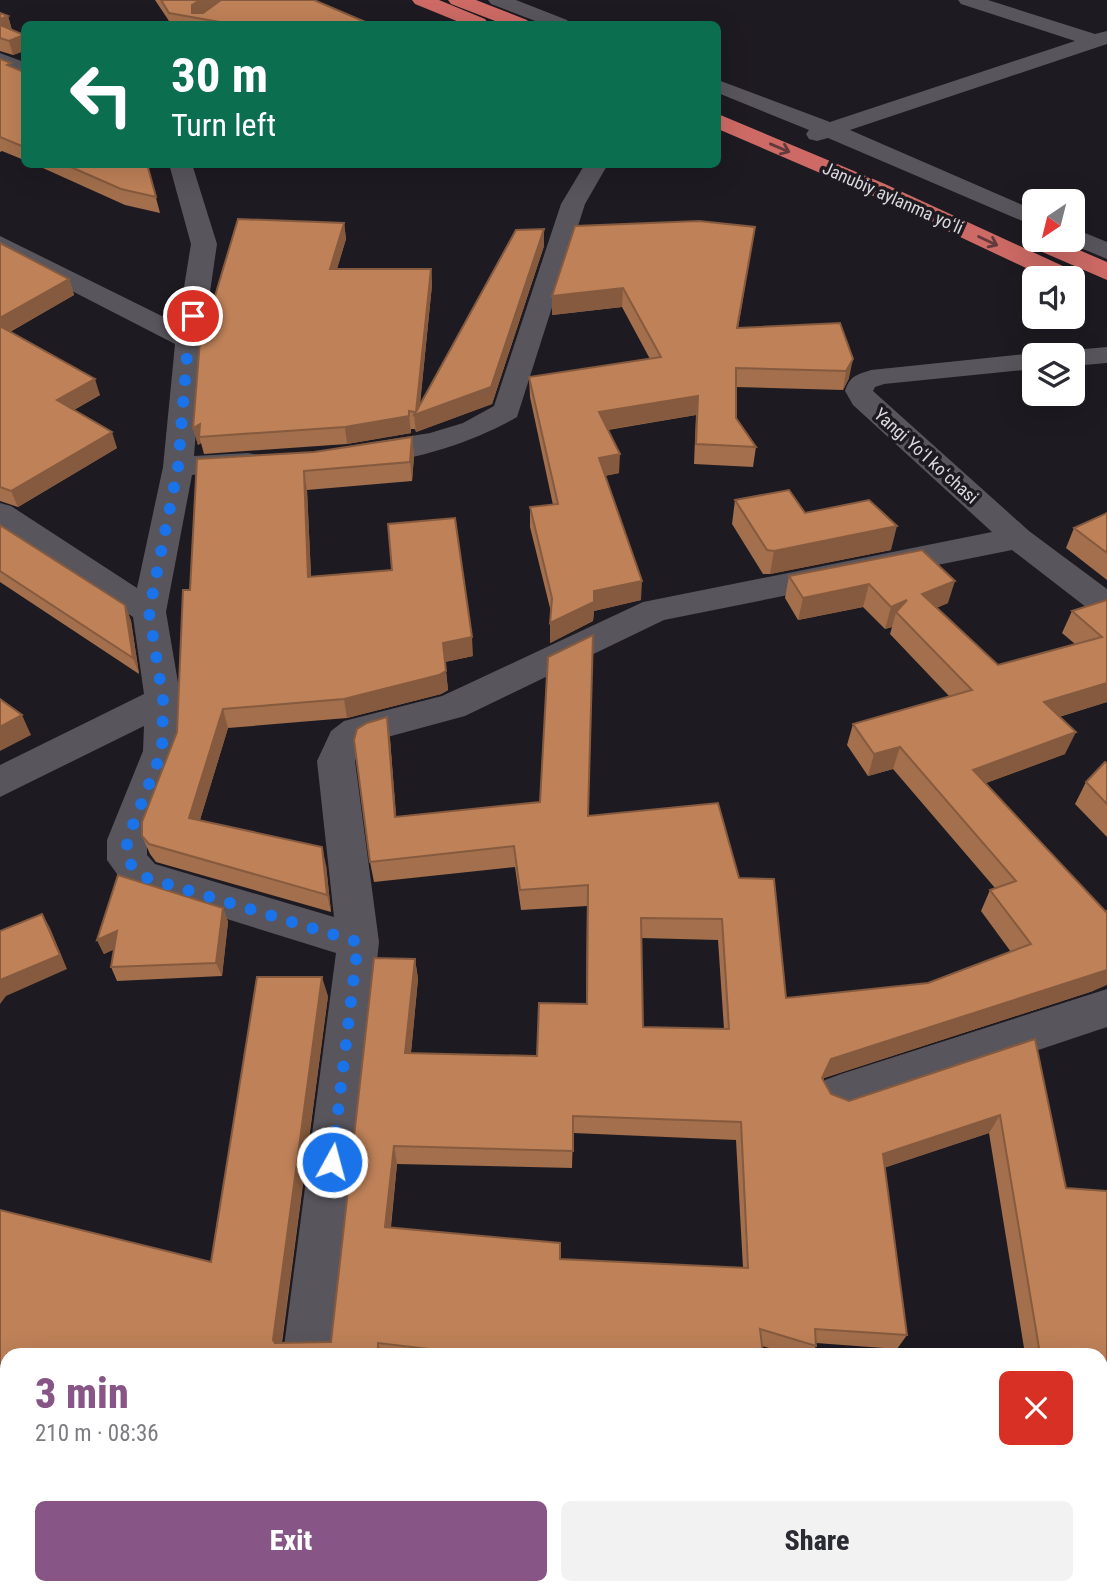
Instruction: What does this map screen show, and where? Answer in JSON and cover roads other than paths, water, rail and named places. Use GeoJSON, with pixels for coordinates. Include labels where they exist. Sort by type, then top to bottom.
{"type":"FeatureCollection","features":[{"type":"Feature","properties":{"kind":"highway"},"geometry":{"type":"LineString","coordinates":[[422,0],[474,21]]}},
{"type":"Feature","properties":{"kind":"highway"},"geometry":{"type":"LineString","coordinates":[[458,0],[512,21]]}},
{"type":"Feature","properties":{"kind":"highway","name":"Janubiy aylanma yoʻli"},"geometry":{"type":"LineString","coordinates":[[721,104],[805,138],[1022,234]]}},
{"type":"Feature","properties":{"kind":"highway","name":"Janubiy aylanma yoʻli"},"geometry":{"type":"LineString","coordinates":[[721,122],[877,189],[1041,266]]}},
{"type":"Feature","properties":{"kind":"highway","name":"Janubiy aylanma yoʻli"},"geometry":{"type":"LineString","coordinates":[[1063,252],[1107,271]]}},
{"type":"Feature","properties":{"kind":"highway"},"geometry":{"type":"LineString","coordinates":[[1085,287],[1107,297]]}},
{"type":"Feature","properties":{"kind":"street"},"geometry":{"type":"LineString","coordinates":[[498,0],[552,21]]}},
{"type":"Feature","properties":{"kind":"street"},"geometry":{"type":"LineString","coordinates":[[968,0],[1102,41]]}},
{"type":"Feature","properties":{"kind":"street"},"geometry":{"type":"LineString","coordinates":[[805,138],[1102,41]]}},
{"type":"Feature","properties":{"kind":"street"},"geometry":{"type":"LineString","coordinates":[[0,59],[21,68]]}},
{"type":"Feature","properties":{"kind":"street"},"geometry":{"type":"LineString","coordinates":[[721,87],[830,130],[1022,214]]}},
{"type":"Feature","properties":{"kind":"street"},"geometry":{"type":"LineString","coordinates":[[181,168],[204,244],[189,340],[178,467],[149,612],[163,699],[162,751],[127,840],[127,860],[141,876],[358,942]]}},
{"type":"Feature","properties":{"kind":"street"},"geometry":{"type":"LineString","coordinates":[[337,455],[389,451],[448,438],[484,426],[507,411],[573,204],[595,168]]}},
{"type":"Feature","properties":{"kind":"street"},"geometry":{"type":"LineString","coordinates":[[1085,241],[1107,251]]}},
{"type":"Feature","properties":{"kind":"street"},"geometry":{"type":"LineString","coordinates":[[0,244],[189,340]]}},
{"type":"Feature","properties":{"kind":"street"},"geometry":{"type":"LineString","coordinates":[[1085,357],[1107,355]]}},
{"type":"Feature","properties":{"kind":"street","name":"Yangi Yoʻl koʻchasi"},"geometry":{"type":"LineString","coordinates":[[1022,362],[881,376],[862,382],[859,391],[863,399],[1018,538],[1107,606]]}},
{"type":"Feature","properties":{"kind":"street"},"geometry":{"type":"LineString","coordinates":[[178,467],[271,460]]}},
{"type":"Feature","properties":{"kind":"street"},"geometry":{"type":"LineString","coordinates":[[0,513],[149,612]]}},
{"type":"Feature","properties":{"kind":"street"},"geometry":{"type":"LineString","coordinates":[[310,1348],[358,942],[336,761],[344,741],[357,731],[452,707],[655,610],[1018,538]]}},
{"type":"Feature","properties":{"kind":"street"},"geometry":{"type":"LineString","coordinates":[[0,782],[163,699]]}},
{"type":"Feature","properties":{"kind":"street"},"geometry":{"type":"LineString","coordinates":[[841,1095],[1107,1008]]}}]}
